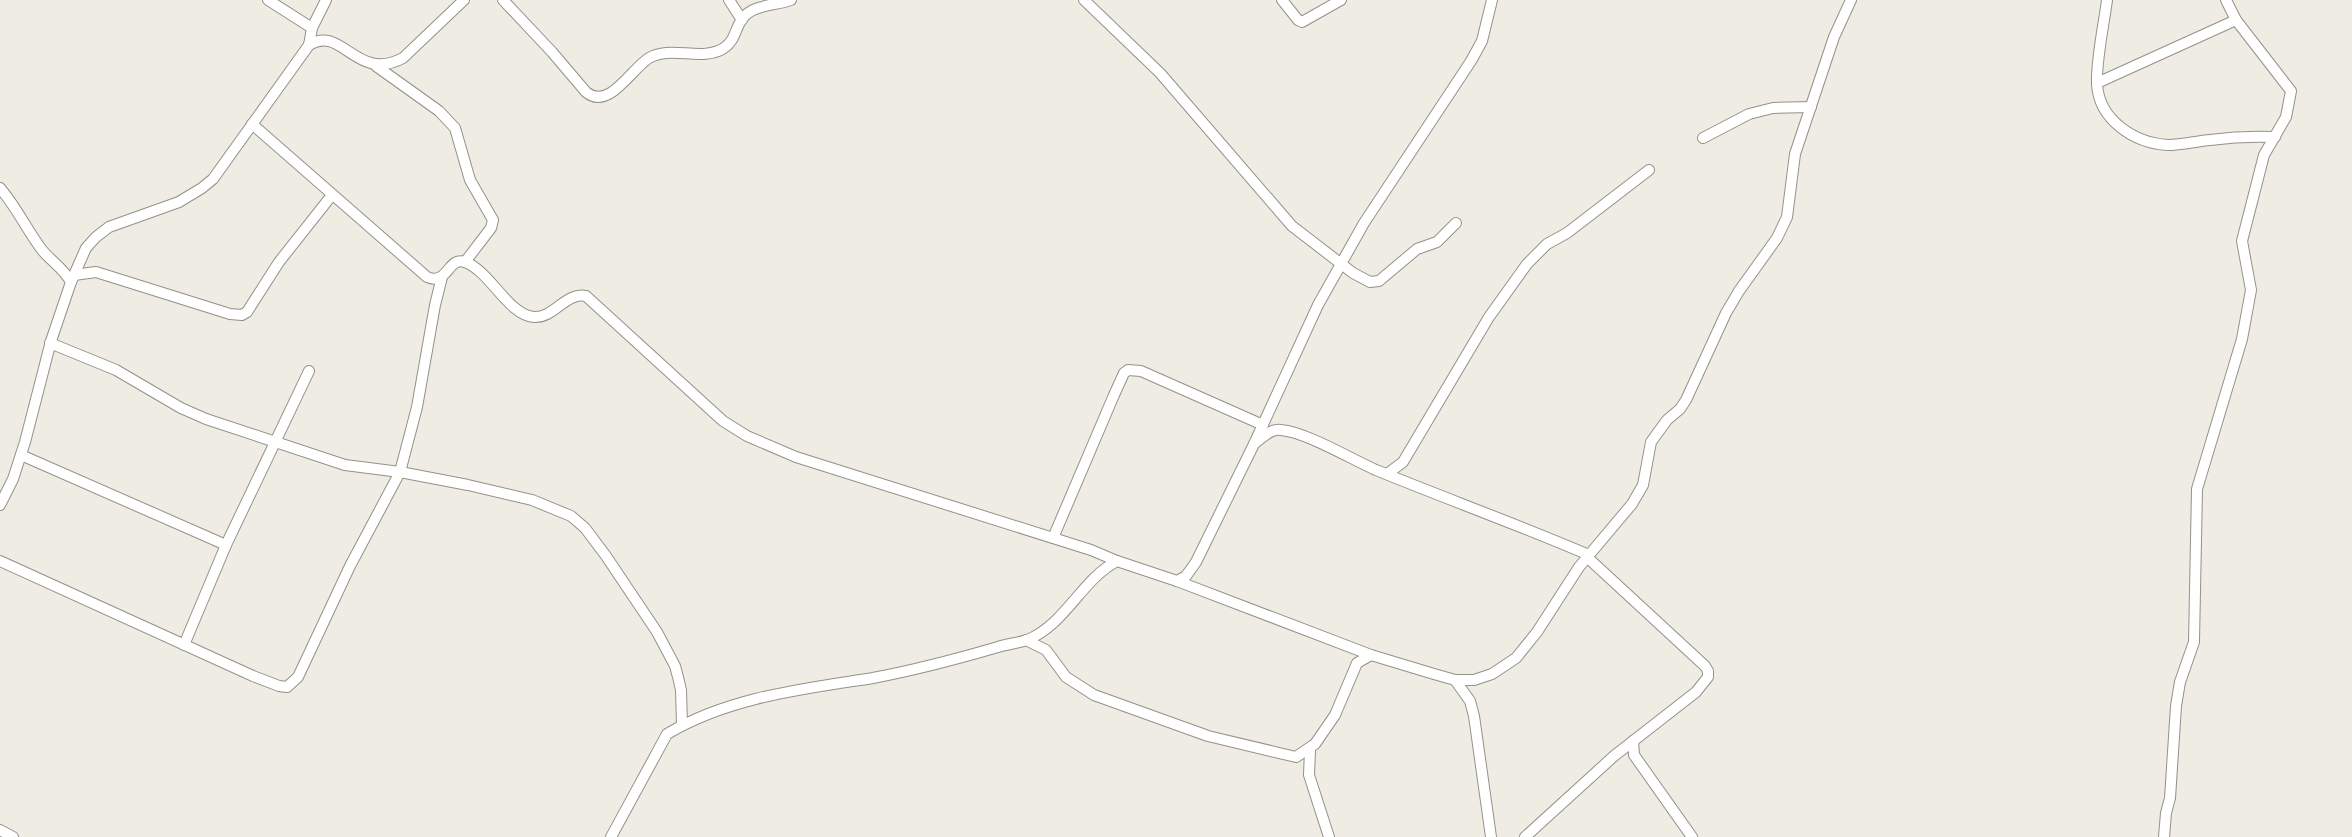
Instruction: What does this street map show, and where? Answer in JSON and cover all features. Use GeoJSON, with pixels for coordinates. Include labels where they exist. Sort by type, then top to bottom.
{"type":"FeatureCollection","features":[{"type":"Feature","properties":{"kind":"street"},"geometry":{"type":"LineString","coordinates":[[268,0],[312,28]]}},
{"type":"Feature","properties":{"kind":"street"},"geometry":{"type":"LineString","coordinates":[[309,45],[312,28],[326,0]]}},
{"type":"Feature","properties":{"kind":"street"},"geometry":{"type":"LineString","coordinates":[[376,66],[393,63],[403,58],[464,0]]}},
{"type":"Feature","properties":{"kind":"street"},"geometry":{"type":"LineString","coordinates":[[503,0],[552,52],[586,92],[591,97],[598,98],[604,97],[611,92],[648,58],[657,54],[708,54],[724,48],[731,43],[742,20],[763,6],[791,0]]}},
{"type":"Feature","properties":{"kind":"street"},"geometry":{"type":"LineString","coordinates":[[729,0],[742,20]]}},
{"type":"Feature","properties":{"kind":"street"},"geometry":{"type":"LineString","coordinates":[[1084,0],[1160,73],[1292,226],[1340,265],[1375,283],[1417,249],[1437,242],[1456,223]]}},
{"type":"Feature","properties":{"kind":"street"},"geometry":{"type":"LineString","coordinates":[[1282,0],[1298,20],[1302,22],[1341,0]]}},
{"type":"Feature","properties":{"kind":"street"},"geometry":{"type":"LineString","coordinates":[[1177,581],[1186,576],[1196,562],[1254,444],[1318,305],[1340,265],[1364,223],[1471,61],[1482,41],[1492,0]]}},
{"type":"Feature","properties":{"kind":"street"},"geometry":{"type":"LineString","coordinates":[[252,124],[420,273],[432,280],[442,277],[458,261],[465,262],[526,315],[534,317],[546,315],[572,296],[579,295],[592,300],[691,393],[723,421],[746,436],[796,457],[1091,550],[1371,655],[1455,680],[1480,678],[1492,674],[1516,658],[1537,632],[1579,567],[1632,504],[1639,492],[1648,469],[1651,442],[1663,425],[1686,400],[1726,313],[1748,277],[1777,238],[1787,217],[1795,154],[1834,37],[1851,0]]}},
{"type":"Feature","properties":{"kind":"street"},"geometry":{"type":"LineString","coordinates":[[2107,0],[2097,83],[2100,98],[2107,114],[2120,129],[2136,137],[2168,145],[2242,136],[2275,137]]}},
{"type":"Feature","properties":{"kind":"street"},"geometry":{"type":"LineString","coordinates":[[2164,837],[2166,813],[2170,798],[2176,706],[2180,682],[2194,642],[2197,489],[2242,339],[2251,290],[2242,241],[2264,155],[2286,117],[2291,91],[2236,20],[2226,0]]}},
{"type":"Feature","properties":{"kind":"street"},"geometry":{"type":"LineString","coordinates":[[2097,83],[2236,20]]}},
{"type":"Feature","properties":{"kind":"street"},"geometry":{"type":"LineString","coordinates":[[0,505],[13,479],[50,343],[72,278],[86,248],[109,227],[179,202],[213,179],[309,45],[316,40],[328,40],[376,66],[439,111],[455,128],[470,180],[493,220],[490,228],[465,262]]}},
{"type":"Feature","properties":{"kind":"street"},"geometry":{"type":"LineString","coordinates":[[1703,138],[1748,114],[1773,108],[1811,107]]}},
{"type":"Feature","properties":{"kind":"street"},"geometry":{"type":"LineString","coordinates":[[1386,474],[1399,466],[1421,435],[1489,317],[1527,264],[1547,244],[1567,233],[1649,170]]}},
{"type":"Feature","properties":{"kind":"street"},"geometry":{"type":"LineString","coordinates":[[0,188],[23,218],[39,245],[72,278]]}},
{"type":"Feature","properties":{"kind":"street"},"geometry":{"type":"LineString","coordinates":[[72,278],[96,272],[230,314],[242,315],[247,312],[279,262],[332,195]]}},
{"type":"Feature","properties":{"kind":"street"},"geometry":{"type":"LineString","coordinates":[[0,561],[184,645],[279,686],[287,687],[292,683],[309,655],[350,566],[400,472],[417,408],[431,323],[442,277]]}},
{"type":"Feature","properties":{"kind":"street"},"geometry":{"type":"LineString","coordinates":[[50,343],[116,370],[181,408],[206,419],[275,442],[346,465],[400,472],[532,500],[571,516],[585,528],[657,632],[674,666],[681,690],[682,725]]}},
{"type":"Feature","properties":{"kind":"street"},"geometry":{"type":"LineString","coordinates":[[1052,538],[1114,395],[1124,374],[1128,370],[1140,371],[1265,420],[1278,429],[1302,436],[1386,474],[1514,522],[1589,556],[1705,666],[1708,671],[1704,683],[1696,692],[1632,741],[1525,837]]}},
{"type":"Feature","properties":{"kind":"street"},"geometry":{"type":"LineString","coordinates":[[184,645],[226,545],[310,371]]}},
{"type":"Feature","properties":{"kind":"street"},"geometry":{"type":"LineString","coordinates":[[1254,444],[1269,432],[1278,429]]}},
{"type":"Feature","properties":{"kind":"street"},"geometry":{"type":"LineString","coordinates":[[20,455],[226,545]]}},
{"type":"Feature","properties":{"kind":"street"},"geometry":{"type":"LineString","coordinates":[[1399,466],[1404,481]]}},
{"type":"Feature","properties":{"kind":"street"},"geometry":{"type":"LineString","coordinates":[[611,837],[667,734],[682,725],[746,701],[807,687],[874,677],[944,662],[1012,642],[1026,640],[1050,626],[1105,567],[1117,561]]}},
{"type":"Feature","properties":{"kind":"street"},"geometry":{"type":"LineString","coordinates":[[1026,640],[1046,650],[1066,677],[1094,695],[1208,736],[1296,757],[1310,750],[1335,714],[1357,663],[1371,655]]}},
{"type":"Feature","properties":{"kind":"street"},"geometry":{"type":"LineString","coordinates":[[1480,678],[1474,688],[1470,701],[1491,837]]}},
{"type":"Feature","properties":{"kind":"street"},"geometry":{"type":"LineString","coordinates":[[1455,680],[1470,701]]}},
{"type":"Feature","properties":{"kind":"street"},"geometry":{"type":"LineString","coordinates":[[1632,741],[1634,755],[1692,837]]}},
{"type":"Feature","properties":{"kind":"street"},"geometry":{"type":"LineString","coordinates":[[1309,775],[1310,750]]}},
{"type":"Feature","properties":{"kind":"street"},"geometry":{"type":"LineString","coordinates":[[1296,757],[1309,775],[1328,837]]}},
{"type":"Feature","properties":{"kind":"street"},"geometry":{"type":"LineString","coordinates":[[0,830],[13,837]]}}]}
